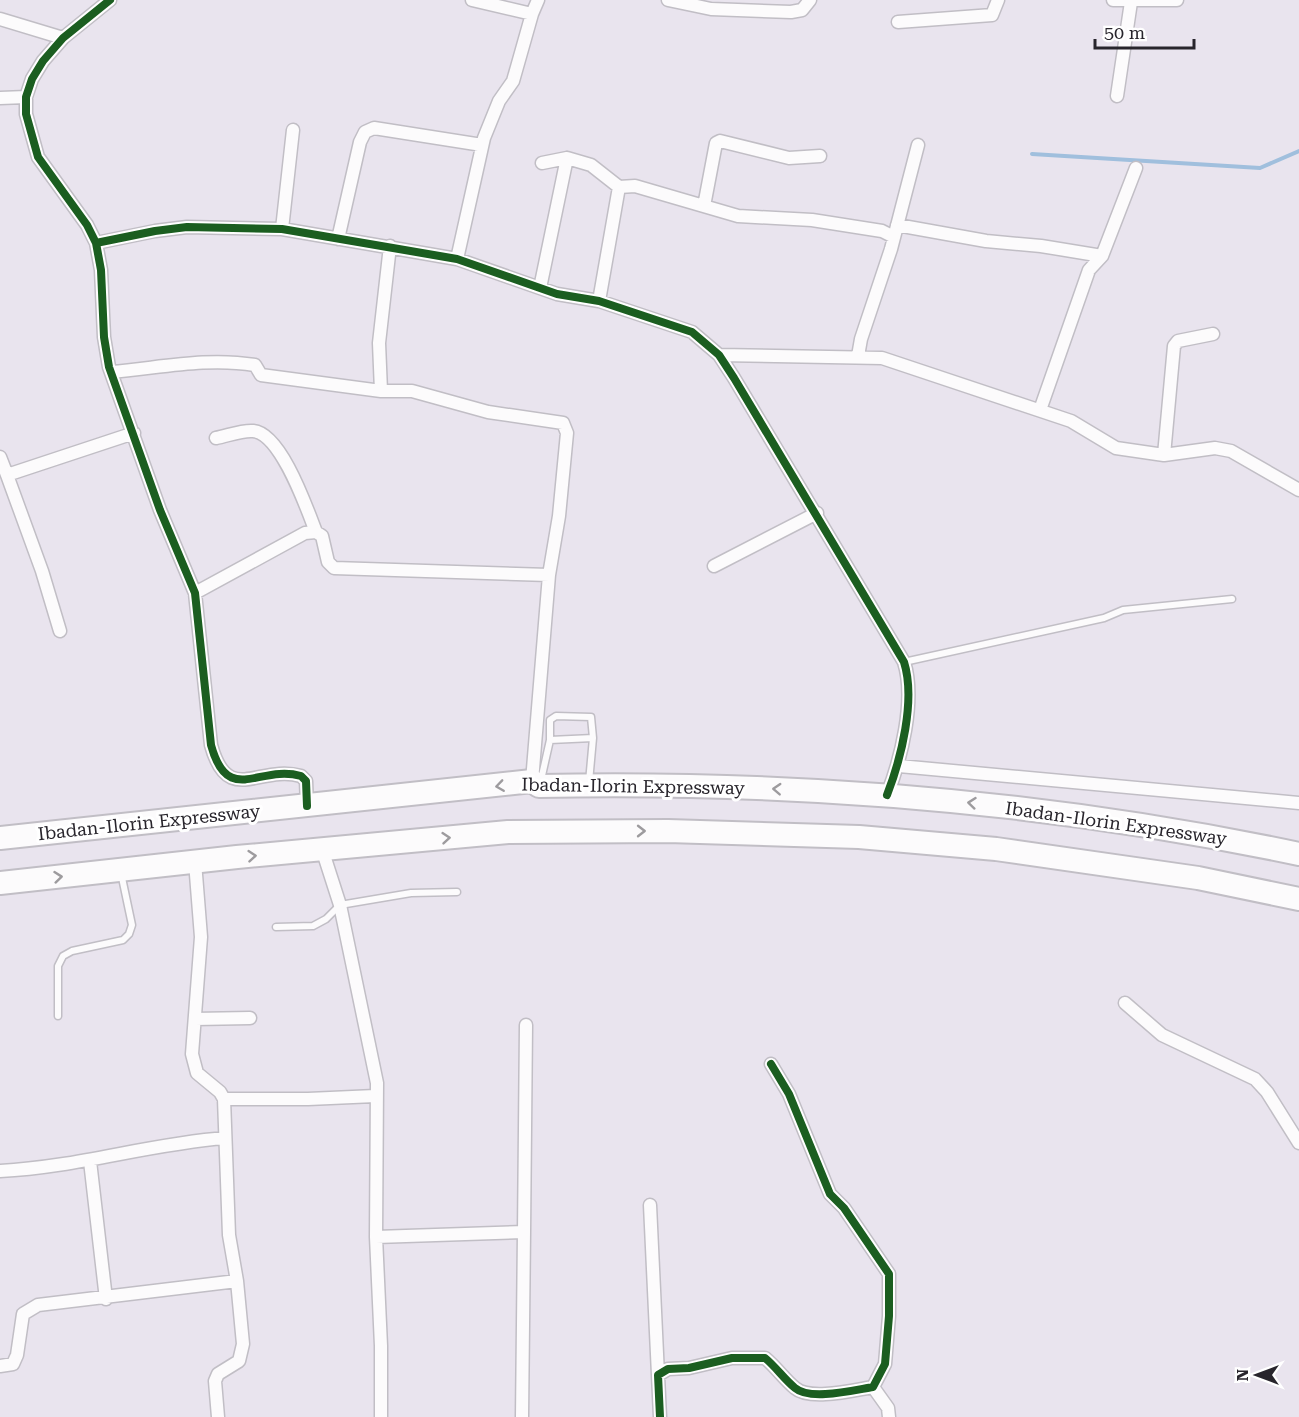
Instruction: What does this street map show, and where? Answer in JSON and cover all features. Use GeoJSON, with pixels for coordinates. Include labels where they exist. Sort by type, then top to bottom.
{"type":"FeatureCollection","features":[{"type":"Feature","properties":{"kind":"highway","name":"Ibadan-Ilorin Expressway"},"geometry":{"type":"LineString","coordinates":[[0,838],[535,784],[715,786],[886,795],[1092,816],[1214,836],[1299,854]]}},
{"type":"Feature","properties":{"kind":"highway"},"geometry":{"type":"LineString","coordinates":[[0,883],[322,849],[508,832],[563,831],[859,837],[996,849],[1198,878],[1299,899]]}},
{"type":"Feature","properties":{"kind":"street"},"geometry":{"type":"LineString","coordinates":[[110,0],[63,39],[43,61],[32,79],[26,97],[26,114],[38,157],[87,225],[96,243],[101,270],[104,337],[111,372],[160,510],[195,593],[211,746],[216,766],[225,776],[236,780],[301,776],[306,781],[307,806]]}},
{"type":"Feature","properties":{"kind":"street"},"geometry":{"type":"LineString","coordinates":[[472,0],[532,14]]}},
{"type":"Feature","properties":{"kind":"street"},"geometry":{"type":"LineString","coordinates":[[457,260],[482,145],[499,100],[513,81],[538,0]]}},
{"type":"Feature","properties":{"kind":"street"},"geometry":{"type":"LineString","coordinates":[[668,0],[711,9],[791,12],[802,10],[810,0]]}},
{"type":"Feature","properties":{"kind":"street"},"geometry":{"type":"LineString","coordinates":[[898,22],[992,15],[998,0]]}},
{"type":"Feature","properties":{"kind":"street"},"geometry":{"type":"LineString","coordinates":[[1113,0],[1177,0]]}},
{"type":"Feature","properties":{"kind":"street"},"geometry":{"type":"LineString","coordinates":[[1118,96],[1137,1]]}},
{"type":"Feature","properties":{"kind":"street"},"geometry":{"type":"LineString","coordinates":[[0,18],[63,39]]}},
{"type":"Feature","properties":{"kind":"street"},"geometry":{"type":"LineString","coordinates":[[0,98],[26,97]]}},
{"type":"Feature","properties":{"kind":"street"},"geometry":{"type":"LineString","coordinates":[[338,239],[360,142],[365,132],[374,128],[482,145]]}},
{"type":"Feature","properties":{"kind":"street"},"geometry":{"type":"LineString","coordinates":[[282,229],[293,130]]}},
{"type":"Feature","properties":{"kind":"street"},"geometry":{"type":"LineString","coordinates":[[704,206],[716,143],[720,141],[789,158],[820,156]]}},
{"type":"Feature","properties":{"kind":"street"},"geometry":{"type":"LineString","coordinates":[[858,356],[918,145]]}},
{"type":"Feature","properties":{"kind":"street"},"geometry":{"type":"LineString","coordinates":[[540,288],[559,186],[567,158]]}},
{"type":"Feature","properties":{"kind":"street"},"geometry":{"type":"LineString","coordinates":[[542,163],[567,158],[591,165],[619,188],[635,186],[738,216],[812,220],[882,231],[1041,246],[1102,256]]}},
{"type":"Feature","properties":{"kind":"street"},"geometry":{"type":"LineString","coordinates":[[1040,410],[1089,270],[1102,256],[1136,168]]}},
{"type":"Feature","properties":{"kind":"street"},"geometry":{"type":"LineString","coordinates":[[599,301],[619,188]]}},
{"type":"Feature","properties":{"kind":"street"},"geometry":{"type":"LineString","coordinates":[[96,243],[187,227],[282,229],[390,246],[457,260],[540,288],[599,301],[692,332],[719,355],[817,513],[904,662],[909,676],[909,695],[899,766],[886,795]]}},
{"type":"Feature","properties":{"kind":"street"},"geometry":{"type":"LineString","coordinates":[[381,391],[379,343],[390,246]]}},
{"type":"Feature","properties":{"kind":"street"},"geometry":{"type":"LineString","coordinates":[[1164,454],[1174,346],[1179,340],[1213,334]]}},
{"type":"Feature","properties":{"kind":"street"},"geometry":{"type":"LineString","coordinates":[[719,355],[858,356],[902,363],[1012,403],[1071,421],[1116,448],[1164,454],[1215,448],[1231,451],[1299,490]]}},
{"type":"Feature","properties":{"kind":"street"},"geometry":{"type":"LineString","coordinates":[[111,372],[187,362],[231,361],[255,365],[261,375],[381,391],[412,391],[488,412],[558,422],[566,426],[558,516],[549,575],[535,784]]}},
{"type":"Feature","properties":{"kind":"street"},"geometry":{"type":"LineString","coordinates":[[216,438],[254,431],[263,436],[294,477],[316,532],[322,536],[328,562],[334,568],[549,575]]}},
{"type":"Feature","properties":{"kind":"street"},"geometry":{"type":"LineString","coordinates":[[7,476],[134,433]]}},
{"type":"Feature","properties":{"kind":"street"},"geometry":{"type":"LineString","coordinates":[[0,457],[42,571],[60,631]]}},
{"type":"Feature","properties":{"kind":"street"},"geometry":{"type":"LineString","coordinates":[[714,566],[817,513]]}},
{"type":"Feature","properties":{"kind":"street"},"geometry":{"type":"LineString","coordinates":[[195,593],[305,533],[316,532]]}},
{"type":"Feature","properties":{"kind":"street"},"geometry":{"type":"LineString","coordinates":[[899,766],[1299,802]]}},
{"type":"Feature","properties":{"kind":"street"},"geometry":{"type":"LineString","coordinates":[[322,849],[340,905],[376,1067],[376,1237],[383,1387],[381,1417]]}},
{"type":"Feature","properties":{"kind":"street"},"geometry":{"type":"LineString","coordinates":[[195,862],[201,937],[192,1054],[197,1073],[220,1092],[224,1099],[228,1235],[237,1281],[242,1352],[239,1361],[218,1374],[215,1381],[218,1417]]}},
{"type":"Feature","properties":{"kind":"street"},"geometry":{"type":"LineString","coordinates":[[1125,1003],[1162,1035],[1255,1079],[1267,1092],[1299,1143]]}},
{"type":"Feature","properties":{"kind":"street"},"geometry":{"type":"LineString","coordinates":[[195,1019],[250,1018]]}},
{"type":"Feature","properties":{"kind":"street"},"geometry":{"type":"LineString","coordinates":[[522,1417],[526,1024]]}},
{"type":"Feature","properties":{"kind":"street"},"geometry":{"type":"LineString","coordinates":[[771,1064],[789,1094],[830,1194],[844,1208],[889,1274],[889,1316],[885,1364],[873,1387]]}},
{"type":"Feature","properties":{"kind":"street"},"geometry":{"type":"LineString","coordinates":[[224,1099],[308,1099],[375,1095]]}},
{"type":"Feature","properties":{"kind":"street"},"geometry":{"type":"LineString","coordinates":[[0,1171],[63,1166],[181,1141],[225,1138]]}},
{"type":"Feature","properties":{"kind":"street"},"geometry":{"type":"LineString","coordinates":[[90,1161],[106,1299]]}},
{"type":"Feature","properties":{"kind":"street"},"geometry":{"type":"LineString","coordinates":[[650,1205],[660,1417]]}},
{"type":"Feature","properties":{"kind":"street"},"geometry":{"type":"LineString","coordinates":[[376,1237],[524,1232]]}},
{"type":"Feature","properties":{"kind":"street"},"geometry":{"type":"LineString","coordinates":[[0,1366],[13,1364],[17,1355],[23,1314],[38,1305],[106,1299],[237,1281]]}},
{"type":"Feature","properties":{"kind":"street"},"geometry":{"type":"LineString","coordinates":[[658,1375],[668,1368],[689,1368],[732,1358],[765,1358],[795,1389],[804,1393],[873,1387]]}},
{"type":"Feature","properties":{"kind":"street"},"geometry":{"type":"LineString","coordinates":[[873,1387],[888,1408],[889,1417]]}},
{"type":"Feature","properties":{"kind":"lane"},"geometry":{"type":"LineString","coordinates":[[904,662],[1104,618],[1123,610],[1232,599]]}},
{"type":"Feature","properties":{"kind":"lane"},"geometry":{"type":"LineString","coordinates":[[535,784],[550,740],[550,720],[556,716],[591,717],[593,738],[588,785]]}},
{"type":"Feature","properties":{"kind":"lane"},"geometry":{"type":"LineString","coordinates":[[550,740],[593,738]]}},
{"type":"Feature","properties":{"kind":"lane"},"geometry":{"type":"LineString","coordinates":[[58,1016],[58,966],[63,956],[72,951],[123,940],[129,934],[132,924],[120,870]]}},
{"type":"Feature","properties":{"kind":"lane"},"geometry":{"type":"LineString","coordinates":[[276,927],[313,926],[326,919],[340,905],[411,893],[457,892]]}},
{"type":"Feature","properties":{"kind":"waterway"},"geometry":{"type":"LineString","coordinates":[[1032,154],[1260,168],[1299,151]]}},
{"type":"Feature","properties":{"kind":"cycle path"},"geometry":{"type":"LineString","coordinates":[[110,0],[63,38],[43,61],[32,79],[26,97],[26,114],[38,157],[87,225],[96,243],[101,270],[104,337],[109,367],[160,510],[195,593],[211,745],[218,764],[226,774],[236,779],[286,774],[301,776],[306,781],[307,806]]}},
{"type":"Feature","properties":{"kind":"cycle path"},"geometry":{"type":"LineString","coordinates":[[96,243],[187,227],[282,229],[457,259],[557,294],[599,301],[692,332],[719,355],[734,378],[904,662],[908,711],[902,747],[887,795]]}},
{"type":"Feature","properties":{"kind":"cycle path"},"geometry":{"type":"LineString","coordinates":[[660,1417],[658,1375],[668,1369],[689,1368],[732,1358],[765,1358],[795,1388],[802,1392],[821,1394],[873,1387],[885,1364],[889,1316],[889,1274],[844,1208],[830,1194],[789,1094],[771,1064]]}}]}
